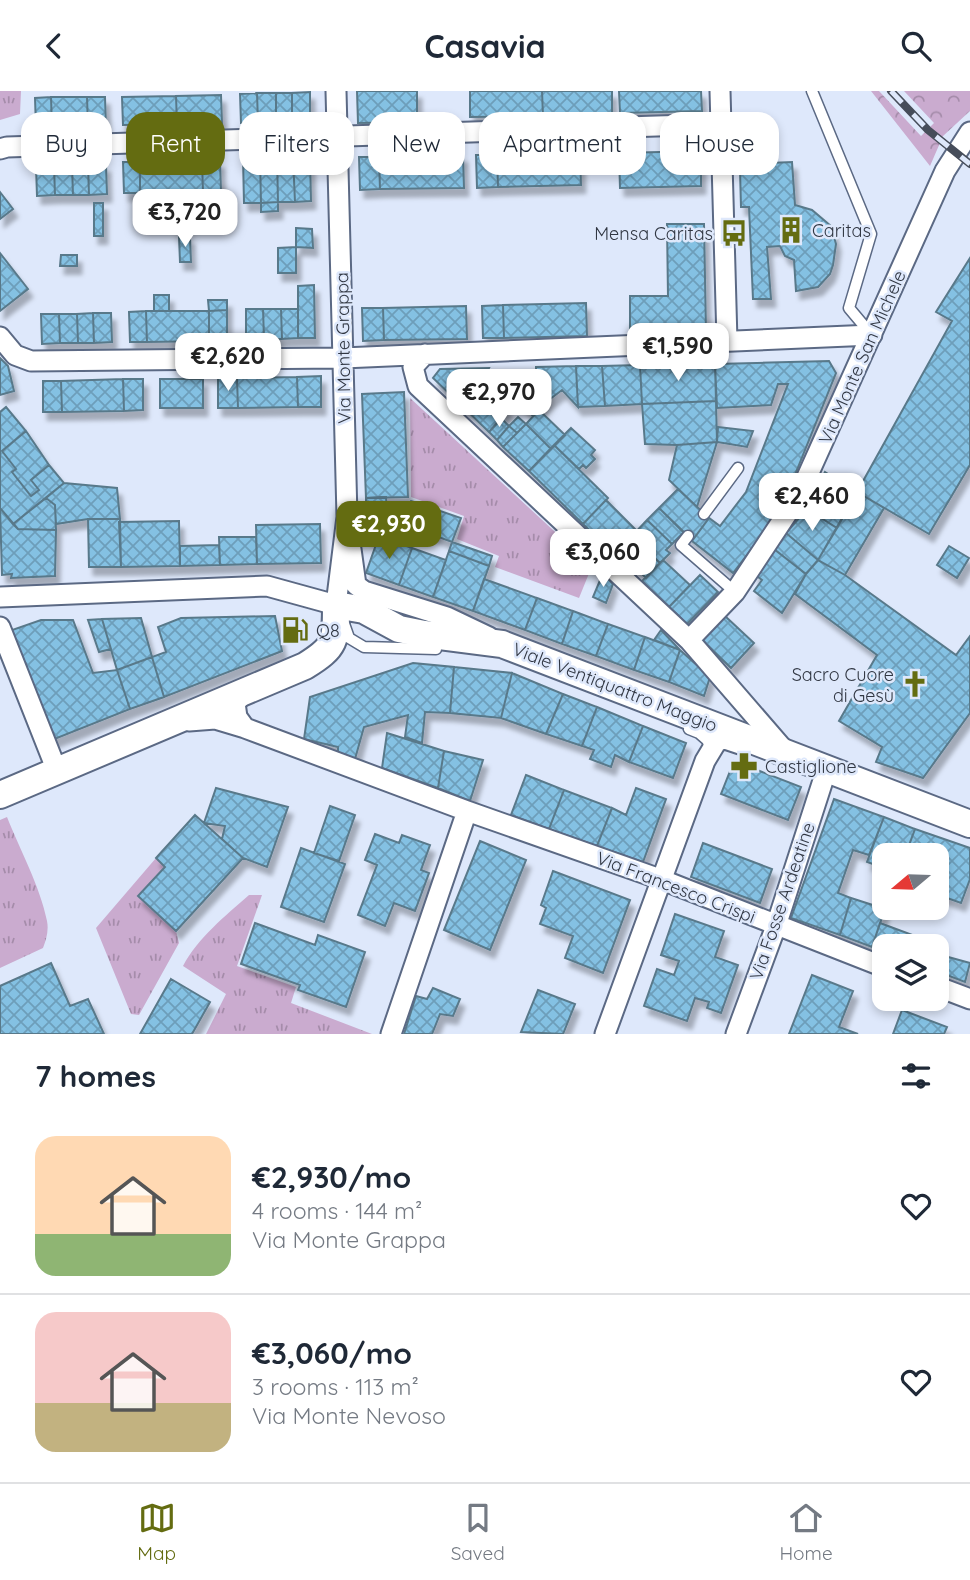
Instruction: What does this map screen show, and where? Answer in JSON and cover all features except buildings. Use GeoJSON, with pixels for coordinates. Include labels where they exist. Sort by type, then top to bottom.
{"type":"FeatureCollection","features":[{"type":"Feature","properties":{"kind":"main road","name":"Viale Ventiquattro Maggio"},"geometry":{"type":"LineString","coordinates":[[336,605],[364,610],[399,629],[502,650],[785,751],[970,824]]}},
{"type":"Feature","properties":{"kind":"main road"},"geometry":{"type":"LineString","coordinates":[[0,795],[305,666],[326,653],[336,634],[336,605]]}},
{"type":"Feature","properties":{"kind":"street","name":"Via Monte Grappa"},"geometry":{"type":"LineString","coordinates":[[336,91],[336,112]]}},
{"type":"Feature","properties":{"kind":"street"},"geometry":{"type":"LineString","coordinates":[[720,91],[720,112]]}},
{"type":"Feature","properties":{"kind":"street"},"geometry":{"type":"LineString","coordinates":[[354,135],[660,126]]}},
{"type":"Feature","properties":{"kind":"street","name":"Via Monte San Michele"},"geometry":{"type":"LineString","coordinates":[[689,640],[735,592],[799,497],[945,170],[970,132]]}},
{"type":"Feature","properties":{"kind":"street"},"geometry":{"type":"LineString","coordinates":[[0,149],[239,139]]}},
{"type":"Feature","properties":{"kind":"street","name":"Via Monte Grappa"},"geometry":{"type":"LineString","coordinates":[[336,605],[347,517],[338,175]]}},
{"type":"Feature","properties":{"kind":"street"},"geometry":{"type":"LineString","coordinates":[[722,175],[727,341]]}},
{"type":"Feature","properties":{"kind":"street"},"geometry":{"type":"LineString","coordinates":[[0,337],[15,355],[31,361],[343,358],[872,335]]}},
{"type":"Feature","properties":{"kind":"street"},"geometry":{"type":"LineString","coordinates":[[425,354],[413,367],[418,386],[689,640],[785,751]]}},
{"type":"Feature","properties":{"kind":"street"},"geometry":{"type":"LineString","coordinates":[[347,517],[356,585],[364,591],[447,617],[502,650]]}},
{"type":"Feature","properties":{"kind":"street","name":"Viale Ventiquattro Maggio"},"geometry":{"type":"LineString","coordinates":[[0,597],[267,586],[336,605]]}},
{"type":"Feature","properties":{"kind":"street"},"geometry":{"type":"LineString","coordinates":[[0,627],[57,771]]}},
{"type":"Feature","properties":{"kind":"street"},"geometry":{"type":"LineString","coordinates":[[245,728],[237,717],[235,703],[246,692]]}},
{"type":"Feature","properties":{"kind":"street","name":"Via Francesco Crispi"},"geometry":{"type":"LineString","coordinates":[[161,727],[197,719],[215,719],[245,728],[660,879],[872,962]]}},
{"type":"Feature","properties":{"kind":"street"},"geometry":{"type":"LineString","coordinates":[[605,1034],[705,761],[717,741],[725,739],[772,753],[785,751]]}},
{"type":"Feature","properties":{"kind":"street","name":"Via Fosse Ardeatine"},"geometry":{"type":"LineString","coordinates":[[736,1034],[776,926],[827,768]]}},
{"type":"Feature","properties":{"kind":"street"},"geometry":{"type":"LineString","coordinates":[[391,1034],[467,811]]}},
{"type":"Feature","properties":{"kind":"street"},"geometry":{"type":"LineString","coordinates":[[949,991],[970,999]]}},
{"type":"Feature","properties":{"kind":"lane"},"geometry":{"type":"LineString","coordinates":[[812,91],[871,234],[849,308],[872,335]]}},
{"type":"Feature","properties":{"kind":"lane"},"geometry":{"type":"LineString","coordinates":[[704,514],[738,468]]}},
{"type":"Feature","properties":{"kind":"lane"},"geometry":{"type":"LineString","coordinates":[[688,536],[681,545],[735,592]]}},
{"type":"Feature","properties":{"kind":"lane"},"geometry":{"type":"LineString","coordinates":[[336,605],[349,638],[364,647],[426,647],[452,650]]}},
{"type":"Feature","properties":{"kind":"lane"},"geometry":{"type":"LineString","coordinates":[[502,650],[539,670]]}},
{"type":"Feature","properties":{"kind":"lane"},"geometry":{"type":"LineString","coordinates":[[674,723],[699,733],[707,740],[710,745],[705,761]]}},
{"type":"Feature","properties":{"kind":"green space"},"geometry":{"type":"Polygon","coordinates":[[[0,91],[21,91],[20,114],[0,120],[0,91]]]}},
{"type":"Feature","properties":{"kind":"green space"},"geometry":{"type":"Polygon","coordinates":[[[871,91],[879,91],[921,136],[934,123],[904,91],[970,91],[970,111],[943,136],[930,166],[871,91]]]}},
{"type":"Feature","properties":{"kind":"green space"},"geometry":{"type":"Polygon","coordinates":[[[410,398],[592,566],[579,598],[495,567],[499,556],[457,539],[464,516],[411,497],[410,398]]]}},
{"type":"Feature","properties":{"kind":"green space"},"geometry":{"type":"Polygon","coordinates":[[[7,817],[40,895],[48,928],[43,948],[0,968],[0,820],[7,817]]]}},
{"type":"Feature","properties":{"kind":"green space"},"geometry":{"type":"Polygon","coordinates":[[[156,858],[165,867],[138,896],[176,931],[179,943],[139,1015],[131,1014],[96,928],[156,858]]]}},
{"type":"Feature","properties":{"kind":"green space"},"geometry":{"type":"Polygon","coordinates":[[[249,895],[262,895],[237,966],[296,987],[291,1003],[372,1034],[206,1034],[226,994],[183,966],[204,937],[249,895]]]}},
{"type":"Feature","properties":{"kind":"railway"},"geometry":{"type":"LineString","coordinates":[[891,91],[928,130],[970,164]]}},
{"type":"Feature","properties":{"kind":"place","name":"Caritas"},"geometry":{"type":"Point","coordinates":[791,230]}},
{"type":"Feature","properties":{"kind":"place","name":"Mensa Caritas"},"geometry":{"type":"Point","coordinates":[734,233]}},
{"type":"Feature","properties":{"kind":"place","name":"Q8"},"geometry":{"type":"Point","coordinates":[295,630]}},
{"type":"Feature","properties":{"kind":"place","name":"Sacro Cuore di Gesù"},"geometry":{"type":"Point","coordinates":[915,684]}},
{"type":"Feature","properties":{"kind":"place","name":"Castiglione"},"geometry":{"type":"Point","coordinates":[744,766]}}]}
